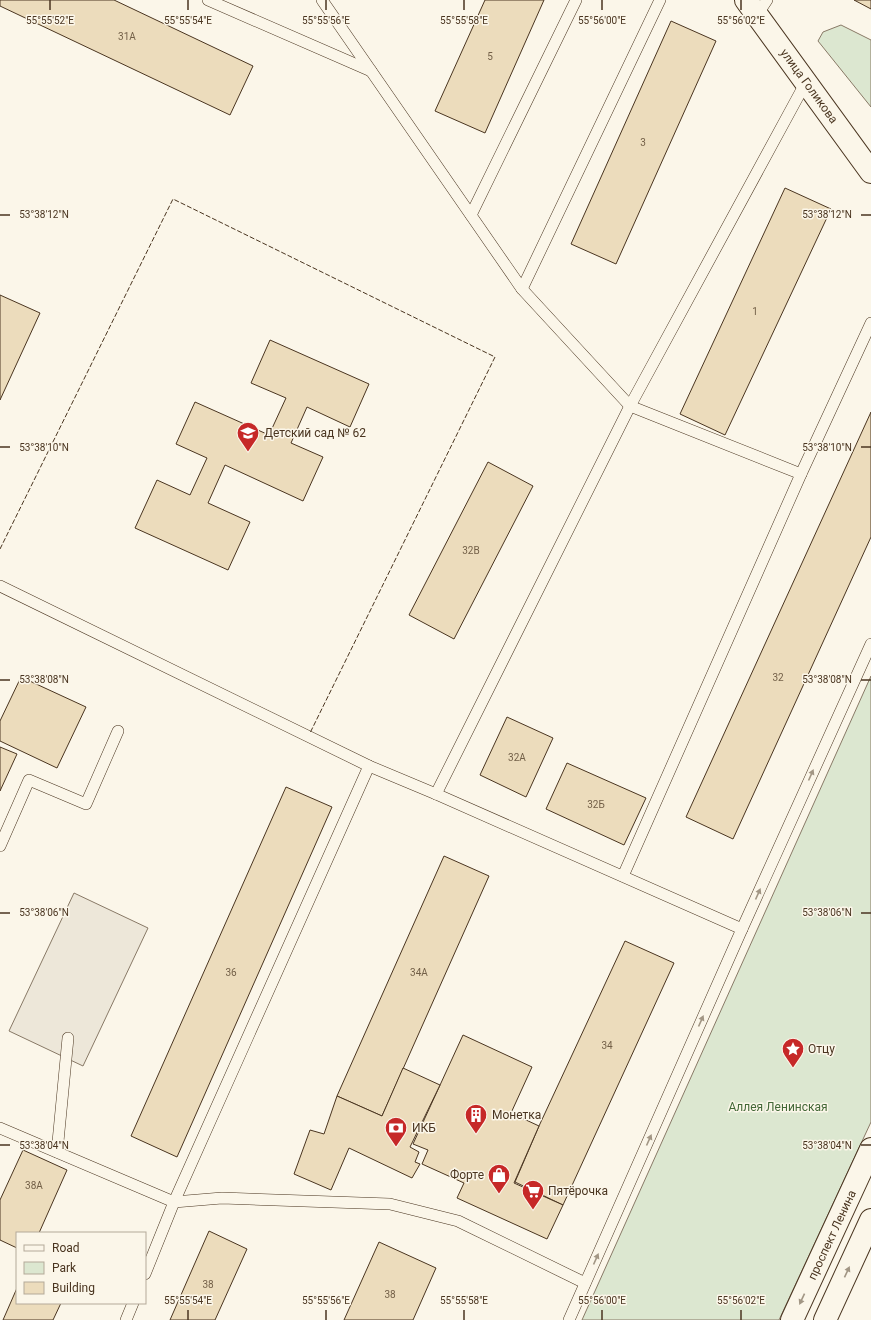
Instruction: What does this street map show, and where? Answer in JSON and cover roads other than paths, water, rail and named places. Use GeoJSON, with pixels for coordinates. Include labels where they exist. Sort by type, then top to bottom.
{"type":"FeatureCollection","features":[{"type":"Feature","properties":{"kind":"main road","name":"улица Голикова"},"geometry":{"type":"LineString","coordinates":[[757,5],[806,82],[871,172]]}},
{"type":"Feature","properties":{"kind":"main road","name":"проспект Ленина"},"geometry":{"type":"LineString","coordinates":[[792,1320],[871,1149]]}},
{"type":"Feature","properties":{"kind":"main road"},"geometry":{"type":"LineString","coordinates":[[825,1320],[871,1220]]}},
{"type":"Feature","properties":{"kind":"lane"},"geometry":{"type":"LineString","coordinates":[[208,0],[371,71]]}},
{"type":"Feature","properties":{"kind":"lane"},"geometry":{"type":"LineString","coordinates":[[322,0],[522,289],[630,406],[801,474]]}},
{"type":"Feature","properties":{"kind":"lane"},"geometry":{"type":"LineString","coordinates":[[471,215],[576,0]]}},
{"type":"Feature","properties":{"kind":"lane"},"geometry":{"type":"LineString","coordinates":[[522,289],[660,0]]}},
{"type":"Feature","properties":{"kind":"lane"},"geometry":{"type":"LineString","coordinates":[[436,794],[630,406],[806,82]]}},
{"type":"Feature","properties":{"kind":"lane"},"geometry":{"type":"LineString","coordinates":[[623,876],[801,474],[871,322]]}},
{"type":"Feature","properties":{"kind":"lane"},"geometry":{"type":"LineString","coordinates":[[0,586],[369,766],[742,929]]}},
{"type":"Feature","properties":{"kind":"lane"},"geometry":{"type":"LineString","coordinates":[[569,1320],[742,929],[871,644]]}},
{"type":"Feature","properties":{"kind":"lane"},"geometry":{"type":"LineString","coordinates":[[0,846],[29,780],[86,804],[118,731]]}},
{"type":"Feature","properties":{"kind":"lane"},"geometry":{"type":"LineString","coordinates":[[146,1272],[174,1202],[369,766]]}},
{"type":"Feature","properties":{"kind":"lane"},"geometry":{"type":"LineString","coordinates":[[58,1152],[68,1038]]}},
{"type":"Feature","properties":{"kind":"lane"},"geometry":{"type":"LineString","coordinates":[[0,1128],[174,1202],[222,1198],[390,1204],[458,1221],[585,1283]]}},
{"type":"Feature","properties":{"kind":"lane"},"geometry":{"type":"LineString","coordinates":[[126,1320],[133,1304]]}},
{"type":"Feature","properties":{"kind":"place","name":"Детский сад № 62"},"geometry":{"type":"Point","coordinates":[248,452]}},
{"type":"Feature","properties":{"kind":"place","name":"Отцу"},"geometry":{"type":"Point","coordinates":[793,1068]}},
{"type":"Feature","properties":{"kind":"place","name":"Монетка"},"geometry":{"type":"Point","coordinates":[476,1134]}},
{"type":"Feature","properties":{"kind":"place","name":"ИКБ"},"geometry":{"type":"Point","coordinates":[396,1148]}},
{"type":"Feature","properties":{"kind":"place","name":"Форте"},"geometry":{"type":"Point","coordinates":[499,1194]}},
{"type":"Feature","properties":{"kind":"place","name":"Пятёрочка"},"geometry":{"type":"Point","coordinates":[533,1210]}},
{"type":"Feature","properties":{"kind":"park label","name":"Аллея Ленинская"},"geometry":{"type":"Point","coordinates":[778,1107]}}]}
